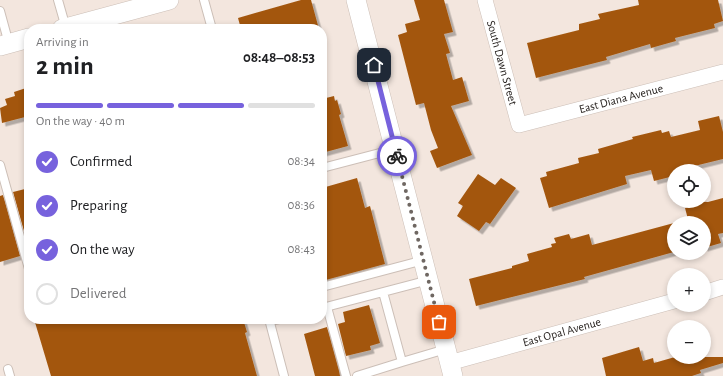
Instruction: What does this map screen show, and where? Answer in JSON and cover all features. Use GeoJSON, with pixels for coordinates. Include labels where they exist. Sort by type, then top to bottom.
{"type":"FeatureCollection","features":[{"type":"Feature","properties":{"kind":"street"},"geometry":{"type":"LineString","coordinates":[[79,24],[169,0]]}},
{"type":"Feature","properties":{"kind":"street"},"geometry":{"type":"LineString","coordinates":[[356,0],[396,148],[449,363]]}},
{"type":"Feature","properties":{"kind":"street","name":"South Dawn Street"},"geometry":{"type":"LineString","coordinates":[[485,0],[519,125]]}},
{"type":"Feature","properties":{"kind":"street"},"geometry":{"type":"LineString","coordinates":[[5,45],[24,39]]}},
{"type":"Feature","properties":{"kind":"street","name":"East Diana Avenue"},"geometry":{"type":"LineString","coordinates":[[519,125],[723,72]]}},
{"type":"Feature","properties":{"kind":"street"},"geometry":{"type":"LineString","coordinates":[[711,290],[723,287]]}},
{"type":"Feature","properties":{"kind":"street","name":"East Opal Avenue"},"geometry":{"type":"LineString","coordinates":[[449,363],[667,303]]}},
{"type":"Feature","properties":{"kind":"lane"},"geometry":{"type":"LineString","coordinates":[[58,0],[63,24]]}},
{"type":"Feature","properties":{"kind":"lane"},"geometry":{"type":"LineString","coordinates":[[204,0],[211,24]]}},
{"type":"Feature","properties":{"kind":"lane"},"geometry":{"type":"LineString","coordinates":[[0,11],[5,45]]}},
{"type":"Feature","properties":{"kind":"lane"},"geometry":{"type":"LineString","coordinates":[[327,167],[396,148]]}},
{"type":"Feature","properties":{"kind":"lane"},"geometry":{"type":"LineString","coordinates":[[0,165],[24,251]]}},
{"type":"Feature","properties":{"kind":"lane"},"geometry":{"type":"LineString","coordinates":[[327,286],[424,260]]}},
{"type":"Feature","properties":{"kind":"lane"},"geometry":{"type":"LineString","coordinates":[[327,306],[429,280]]}},
{"type":"Feature","properties":{"kind":"lane"},"geometry":{"type":"LineString","coordinates":[[383,292],[402,362]]}},
{"type":"Feature","properties":{"kind":"lane"},"geometry":{"type":"LineString","coordinates":[[327,316],[346,376]]}},
{"type":"Feature","properties":{"kind":"lane"},"geometry":{"type":"LineString","coordinates":[[270,324],[284,376]]}},
{"type":"Feature","properties":{"kind":"lane"},"geometry":{"type":"LineString","coordinates":[[357,376],[402,362],[449,363]]}},
{"type":"Feature","properties":{"kind":"building"},"geometry":{"type":"Polygon","coordinates":[[[301,0],[311,0],[318,24],[240,24],[238,18],[301,0]]]}},
{"type":"Feature","properties":{"kind":"building"},"geometry":{"type":"Polygon","coordinates":[[[414,0],[444,0],[453,32],[444,34],[450,53],[446,54],[453,80],[462,77],[469,101],[451,106],[472,155],[437,168],[430,151],[438,148],[431,130],[424,103],[416,105],[398,35],[407,32],[405,24],[420,20],[414,0]]]}},
{"type":"Feature","properties":{"kind":"building"},"geometry":{"type":"Polygon","coordinates":[[[638,0],[718,0],[723,21],[714,24],[715,28],[675,38],[676,41],[651,48],[650,44],[606,57],[607,60],[536,78],[527,43],[579,30],[579,24],[600,19],[598,14],[639,5],[638,0]]]}},
{"type":"Feature","properties":{"kind":"building"},"geometry":{"type":"Polygon","coordinates":[[[24,89],[24,117],[2,123],[0,108],[7,105],[5,99],[15,96],[14,92],[24,89]]]}},
{"type":"Feature","properties":{"kind":"building"},"geometry":{"type":"Polygon","coordinates":[[[334,96],[335,101],[337,100],[341,114],[339,115],[348,146],[327,152],[327,98],[334,96]]]}},
{"type":"Feature","properties":{"kind":"building"},"geometry":{"type":"Polygon","coordinates":[[[719,116],[723,132],[723,159],[703,164],[667,164],[667,178],[654,181],[651,170],[625,176],[627,184],[549,208],[540,178],[547,176],[546,172],[579,163],[578,158],[599,153],[598,149],[633,139],[632,137],[661,130],[662,133],[669,131],[671,137],[700,130],[698,121],[719,116]]]}},
{"type":"Feature","properties":{"kind":"building"},"geometry":{"type":"Polygon","coordinates":[[[478,174],[495,185],[501,178],[516,188],[490,224],[486,222],[479,231],[457,216],[463,206],[458,203],[478,174]]]}},
{"type":"Feature","properties":{"kind":"building"},"geometry":{"type":"Polygon","coordinates":[[[357,178],[365,208],[370,206],[385,264],[327,280],[327,187],[357,178]]]}},
{"type":"Feature","properties":{"kind":"building"},"geometry":{"type":"Polygon","coordinates":[[[24,189],[24,231],[13,192],[24,189]]]}},
{"type":"Feature","properties":{"kind":"building"},"geometry":{"type":"Polygon","coordinates":[[[3,195],[20,256],[0,262],[0,196],[3,195]]]}},
{"type":"Feature","properties":{"kind":"building"},"geometry":{"type":"Polygon","coordinates":[[[723,198],[723,233],[718,234],[721,243],[711,246],[711,216],[687,216],[685,208],[711,208],[711,201],[723,198]]]}},
{"type":"Feature","properties":{"kind":"building"},"geometry":{"type":"Polygon","coordinates":[[[667,225],[667,254],[584,277],[585,279],[476,306],[469,279],[512,268],[512,266],[529,261],[527,254],[552,247],[551,244],[556,243],[554,238],[569,234],[571,239],[589,234],[592,245],[667,225]]]}},
{"type":"Feature","properties":{"kind":"building"},"geometry":{"type":"Polygon","coordinates":[[[369,305],[380,343],[370,346],[371,350],[346,356],[338,324],[345,322],[343,312],[369,305]]]}},
{"type":"Feature","properties":{"kind":"building"},"geometry":{"type":"Polygon","coordinates":[[[35,324],[245,324],[247,332],[245,333],[257,376],[51,376],[35,324]]]}},
{"type":"Feature","properties":{"kind":"building"},"geometry":{"type":"Polygon","coordinates":[[[327,327],[340,376],[315,376],[304,334],[327,327]]]}},
{"type":"Feature","properties":{"kind":"building"},"geometry":{"type":"Polygon","coordinates":[[[639,347],[643,361],[653,358],[654,363],[667,359],[667,364],[711,364],[711,357],[723,357],[723,363],[700,370],[701,373],[692,376],[606,376],[602,358],[639,347]]]}},
{"type":"Feature","properties":{"kind":"way so far"},"geometry":{"type":"LineString","coordinates":[[397,156],[439,322]]}},
{"type":"Feature","properties":{"kind":"route"},"geometry":{"type":"LineString","coordinates":[[374,65],[397,156]]}}]}
